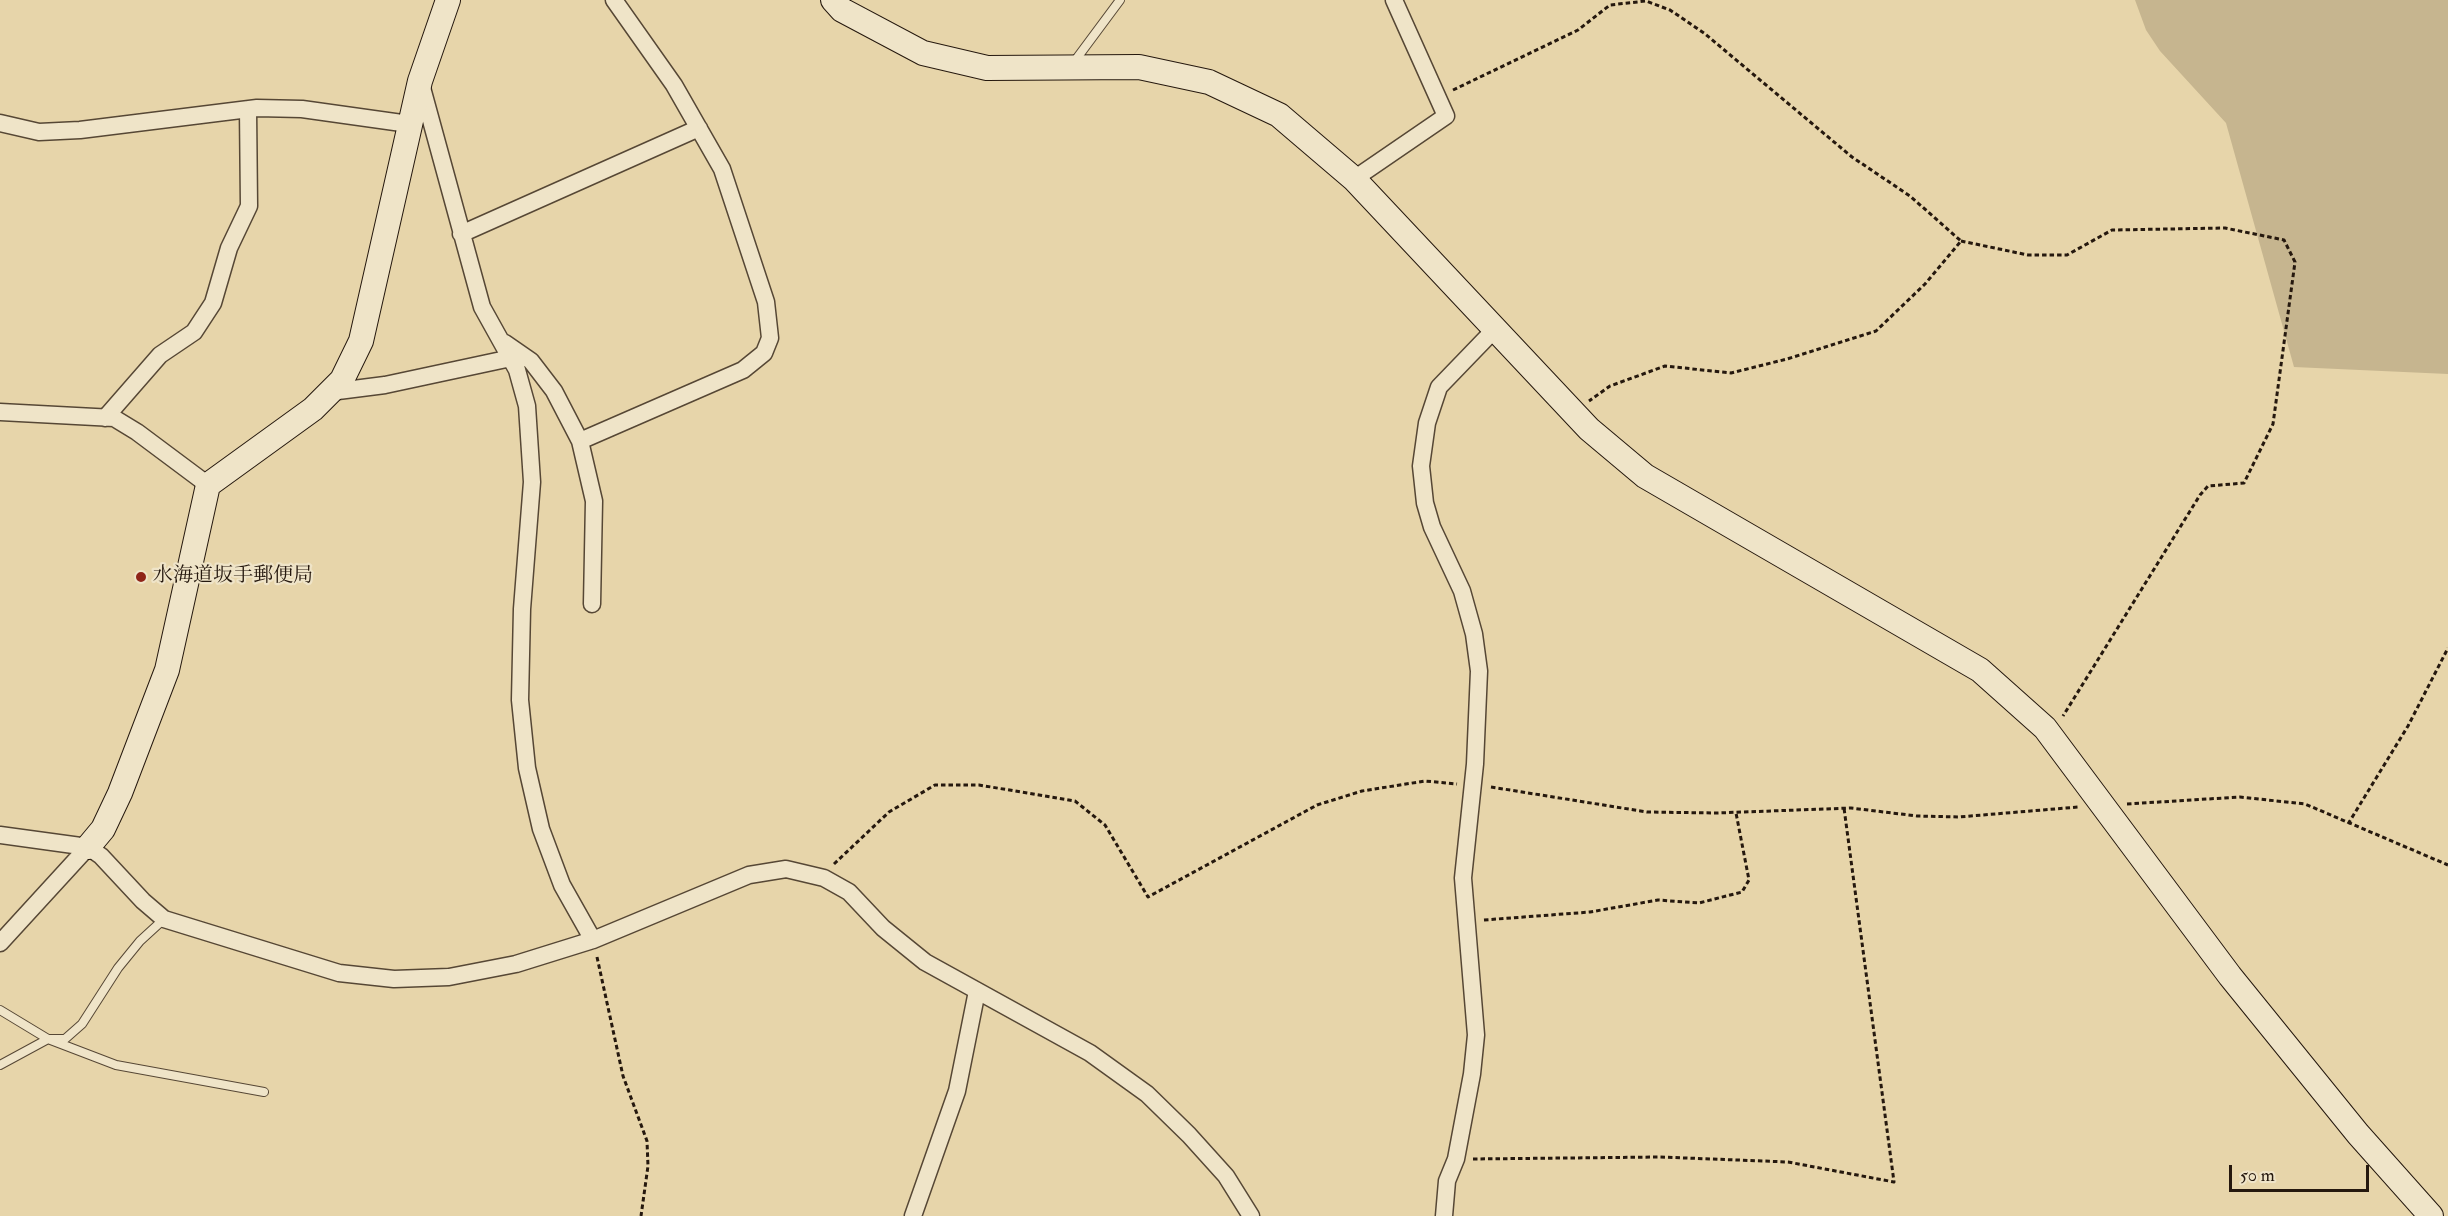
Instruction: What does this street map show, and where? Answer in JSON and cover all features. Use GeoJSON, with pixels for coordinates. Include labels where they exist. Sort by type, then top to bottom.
{"type":"FeatureCollection","features":[{"type":"Feature","properties":{"kind":"street"},"geometry":{"type":"LineString","coordinates":[[580,441],[743,370],[764,353],[770,338],[766,302],[722,169],[674,86],[614,0]]}},
{"type":"Feature","properties":{"kind":"street"},"geometry":{"type":"LineString","coordinates":[[833,0],[842,10],[923,53],[987,68],[1139,67],[1209,82],[1279,115],[1354,179],[1589,429],[1646,476],[1980,670],[2045,728],[2293,1057],[2431,1216]]}},
{"type":"Feature","properties":{"kind":"street"},"geometry":{"type":"LineString","coordinates":[[1354,179],[1446,116],[1394,0]]}},
{"type":"Feature","properties":{"kind":"street"},"geometry":{"type":"LineString","coordinates":[[0,942],[88,847],[108,820],[168,670],[208,485],[312,409],[342,380],[361,341],[409,124],[420,81],[447,1]]}},
{"type":"Feature","properties":{"kind":"street"},"geometry":{"type":"LineString","coordinates":[[420,81],[482,307],[517,370],[527,406],[532,482],[522,609],[520,700],[527,768],[541,829],[562,885],[593,940]]}},
{"type":"Feature","properties":{"kind":"street"},"geometry":{"type":"LineString","coordinates":[[0,123],[39,132],[80,130],[248,109],[302,109],[409,124]]}},
{"type":"Feature","properties":{"kind":"street"},"geometry":{"type":"LineString","coordinates":[[105,418],[160,355],[194,332],[213,303],[230,248],[249,206],[248,109]]}},
{"type":"Feature","properties":{"kind":"street"},"geometry":{"type":"LineString","coordinates":[[461,234],[699,128]]}},
{"type":"Feature","properties":{"kind":"street"},"geometry":{"type":"LineString","coordinates":[[1444,1216],[1447,1181],[1456,1159],[1472,1074],[1476,1035],[1463,878],[1473,785],[1479,671],[1474,634],[1462,591],[1432,527],[1425,502],[1421,466],[1427,423],[1439,387],[1494,330]]}},
{"type":"Feature","properties":{"kind":"street"},"geometry":{"type":"LineString","coordinates":[[500,340],[531,361],[554,391],[580,441],[594,501],[592,604]]}},
{"type":"Feature","properties":{"kind":"street"},"geometry":{"type":"LineString","coordinates":[[330,392],[385,385],[510,358]]}},
{"type":"Feature","properties":{"kind":"street"},"geometry":{"type":"LineString","coordinates":[[0,412],[114,418],[137,432],[208,485]]}},
{"type":"Feature","properties":{"kind":"street"},"geometry":{"type":"LineString","coordinates":[[0,835],[88,847],[101,856],[164,919],[339,973],[394,979],[448,977],[516,964],[593,940],[749,875],[786,869],[819,876],[849,892],[883,928],[925,962],[1090,1053],[1147,1094],[1189,1135],[1226,1176],[1251,1216]]}},
{"type":"Feature","properties":{"kind":"street"},"geometry":{"type":"LineString","coordinates":[[913,1216],[957,1091],[977,991]]}},
{"type":"Feature","properties":{"kind":"lane"},"geometry":{"type":"LineString","coordinates":[[1070,69],[1120,0]]}},
{"type":"Feature","properties":{"kind":"lane"},"geometry":{"type":"LineString","coordinates":[[0,1065],[48,1039],[65,1039],[82,1024],[118,968],[140,941],[164,919]]}},
{"type":"Feature","properties":{"kind":"lane"},"geometry":{"type":"LineString","coordinates":[[0,1010],[48,1039],[116,1065],[264,1092]]}},
{"type":"Feature","properties":{"kind":"path"},"geometry":{"type":"LineString","coordinates":[[1437,98],[1578,30],[1610,5],[1646,2],[1670,10],[1704,33],[1852,157],[1910,196],[1960,242],[2028,255],[2067,255],[2112,230],[2225,228],[2284,240],[2295,262],[2273,424],[2244,483],[2208,486],[2200,495],[2051,736]]}},
{"type":"Feature","properties":{"kind":"path"},"geometry":{"type":"LineString","coordinates":[[1574,413],[1610,386],[1665,366],[1731,373],[1787,359],[1876,331],[1925,284],[1960,242]]}},
{"type":"Feature","properties":{"kind":"path"},"geometry":{"type":"LineString","coordinates":[[2348,824],[2408,726],[2448,648]]}},
{"type":"Feature","properties":{"kind":"path"},"geometry":{"type":"LineString","coordinates":[[819,876],[889,812],[935,785],[979,785],[1075,801],[1105,825],[1148,897],[1317,805],[1362,791],[1425,781],[1473,785],[1647,812],[1736,813],[1844,808],[1917,816],[1959,817],[2102,805],[2240,797],[2305,804],[2448,866]]}},
{"type":"Feature","properties":{"kind":"path"},"geometry":{"type":"LineString","coordinates":[[1456,1159],[1660,1157],[1788,1162],[1894,1182],[1844,808]]}},
{"type":"Feature","properties":{"kind":"path"},"geometry":{"type":"LineString","coordinates":[[1466,922],[1590,912],[1658,900],[1699,903],[1742,892],[1749,880],[1736,813]]}},
{"type":"Feature","properties":{"kind":"path"},"geometry":{"type":"LineString","coordinates":[[593,940],[622,1076],[647,1141],[648,1166],[641,1216]]}},
{"type":"Feature","properties":{"kind":"shaded area"},"geometry":{"type":"Polygon","coordinates":[[[2135,0],[2448,0],[2448,374],[2294,367],[2226,123],[2160,51],[2146,30],[2135,0]]]}},
{"type":"Feature","properties":{"kind":"place","name":"水海道坂手郵便局"},"geometry":{"type":"Point","coordinates":[141,577]}}]}
